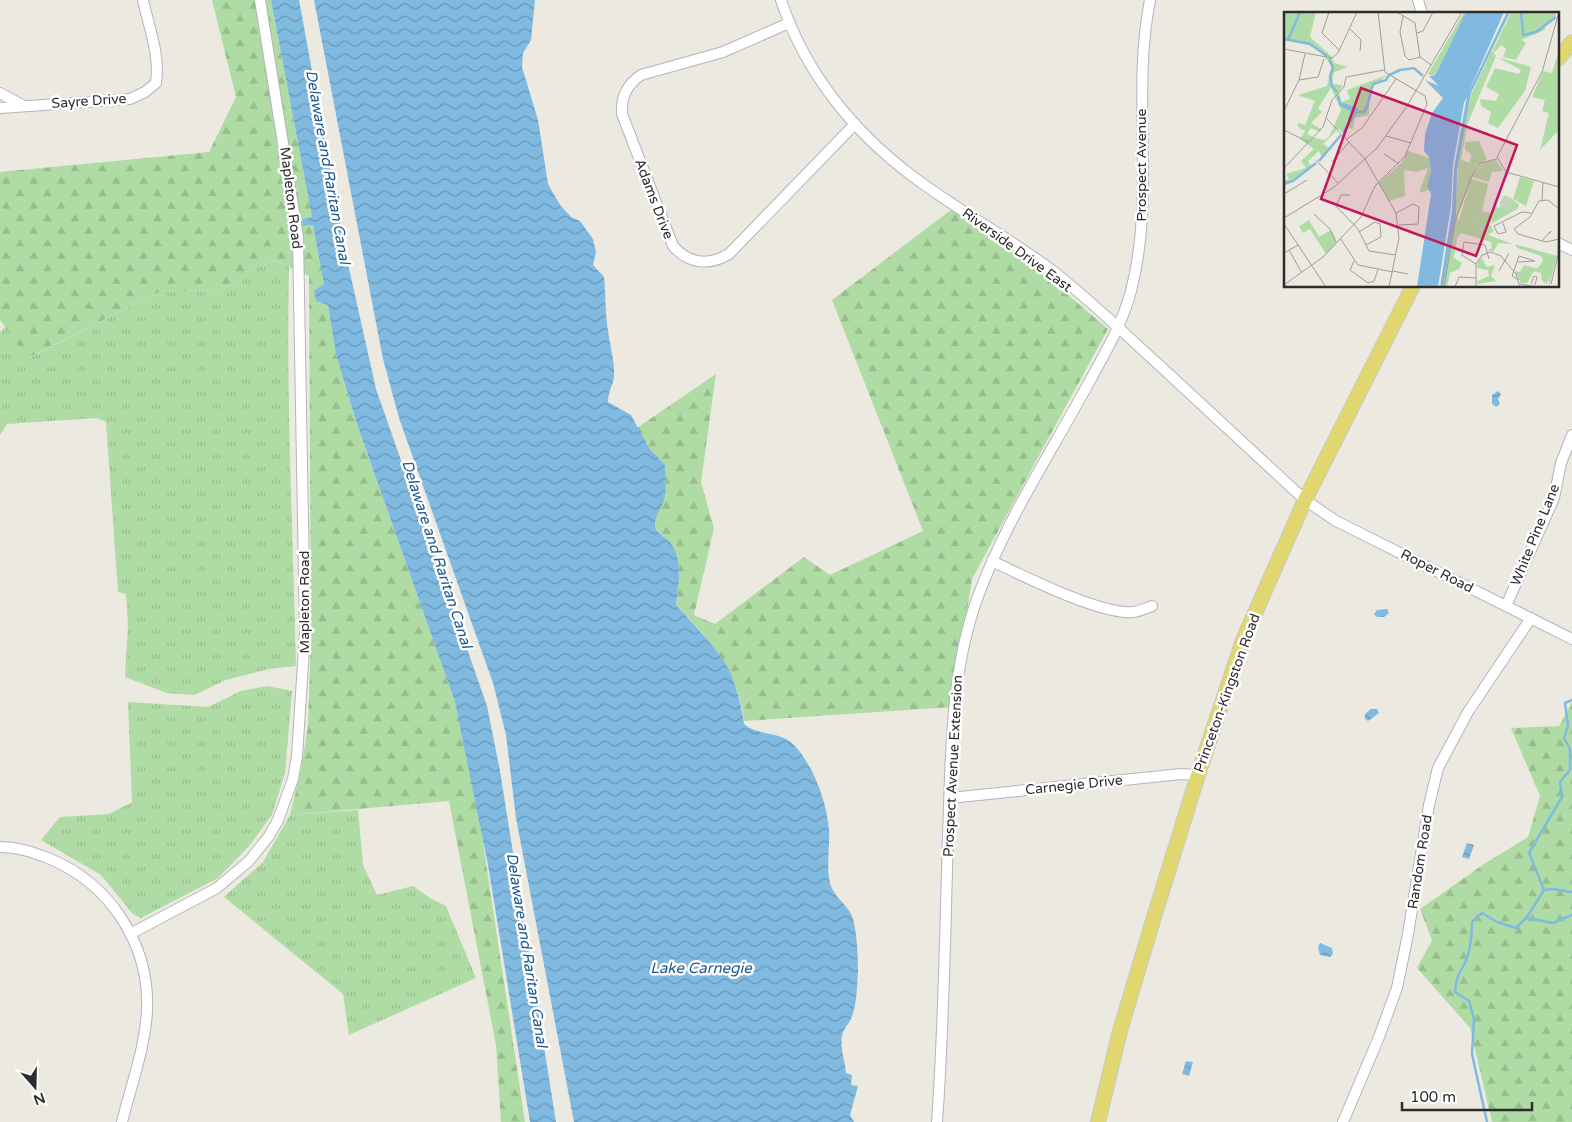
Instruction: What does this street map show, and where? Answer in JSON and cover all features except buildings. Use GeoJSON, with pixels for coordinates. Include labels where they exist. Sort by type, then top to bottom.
{"type":"FeatureCollection","features":[{"type":"Feature","properties":{"kind":"main road"},"geometry":{"type":"LineString","coordinates":[[1560,57],[1572,42]]}},
{"type":"Feature","properties":{"kind":"main road","name":"Princeton-Kingston Road"},"geometry":{"type":"LineString","coordinates":[[1098,1122],[1122,1025],[1198,775],[1243,640],[1305,500],[1412,288]]}},
{"type":"Feature","properties":{"kind":"street","name":"Sayre Drive"},"geometry":{"type":"LineString","coordinates":[[0,108],[130,99],[145,92],[156,83],[158,67],[157,52],[143,0]]}},
{"type":"Feature","properties":{"kind":"street","name":"Mapleton Road"},"geometry":{"type":"LineString","coordinates":[[130,934],[217,888],[249,861],[278,820],[293,779],[297,756],[304,633],[298,237],[260,0]]}},
{"type":"Feature","properties":{"kind":"street","name":"Riverside Drive East"},"geometry":{"type":"LineString","coordinates":[[781,0],[789,23],[815,73],[855,124],[875,145],[917,180],[1053,272],[1118,328],[1305,500]]}},
{"type":"Feature","properties":{"kind":"street","name":"Prospect Avenue"},"geometry":{"type":"LineString","coordinates":[[1118,328],[1131,293],[1141,235],[1143,120],[1140,76],[1144,27],[1150,0]]}},
{"type":"Feature","properties":{"kind":"street","name":"Adams Drive"},"geometry":{"type":"LineString","coordinates":[[789,23],[723,52],[641,75],[630,83],[626,90],[622,99],[622,114],[673,246],[686,258],[695,261],[713,262],[729,254],[855,124]]}},
{"type":"Feature","properties":{"kind":"street"},"geometry":{"type":"LineString","coordinates":[[0,94],[23,106]]}},
{"type":"Feature","properties":{"kind":"street"},"geometry":{"type":"LineString","coordinates":[[1560,244],[1572,250]]}},
{"type":"Feature","properties":{"kind":"street","name":"Prospect Avenue Extension"},"geometry":{"type":"LineString","coordinates":[[937,1122],[942,1055],[952,737],[960,662],[977,600],[992,561],[1118,328]]}},
{"type":"Feature","properties":{"kind":"street","name":"White Pine Lane"},"geometry":{"type":"LineString","coordinates":[[1506,606],[1554,498],[1561,463],[1572,435]]}},
{"type":"Feature","properties":{"kind":"street","name":"Roper Road"},"geometry":{"type":"LineString","coordinates":[[1305,500],[1336,521],[1572,639]]}},
{"type":"Feature","properties":{"kind":"street"},"geometry":{"type":"LineString","coordinates":[[992,561],[1043,585],[1098,606],[1133,612],[1152,606]]}},
{"type":"Feature","properties":{"kind":"street","name":"Random Road"},"geometry":{"type":"LineString","coordinates":[[1343,1122],[1379,1037],[1397,988],[1404,961],[1429,805],[1438,768],[1468,712],[1531,618]]}},
{"type":"Feature","properties":{"kind":"street","name":"Carnegie Drive"},"geometry":{"type":"LineString","coordinates":[[950,798],[1181,774],[1198,775]]}},
{"type":"Feature","properties":{"kind":"street"},"geometry":{"type":"LineString","coordinates":[[0,847],[28,850],[66,866],[83,877],[113,905],[130,934],[141,963],[147,1010],[141,1046],[122,1122]]}},
{"type":"Feature","properties":{"kind":"green space"},"geometry":{"type":"Polygon","coordinates":[[[212,0],[271,0],[312,217],[302,220],[304,226],[313,225],[325,284],[314,291],[328,305],[336,355],[357,424],[455,702],[476,796],[525,1122],[501,1122],[496,1045],[449,801],[290,815],[301,770],[308,725],[311,639],[309,276],[271,259],[224,289],[159,292],[28,358],[0,320],[0,172],[209,152],[236,97],[212,0]]]}},
{"type":"Feature","properties":{"kind":"green space"},"geometry":{"type":"Polygon","coordinates":[[[960,203],[1108,329],[972,579],[952,707],[744,721],[736,689],[729,673],[710,643],[676,605],[679,567],[672,544],[659,533],[655,526],[656,516],[663,502],[666,483],[665,465],[649,448],[637,428],[716,374],[701,482],[714,528],[694,615],[715,624],[804,557],[830,575],[923,531],[832,300],[960,203]]]}},
{"type":"Feature","properties":{"kind":"green space"},"geometry":{"type":"Polygon","coordinates":[[[271,259],[289,267],[289,417],[296,666],[269,669],[226,680],[194,695],[167,693],[125,677],[128,624],[126,594],[118,592],[106,422],[97,418],[7,424],[0,435],[0,332],[5,327],[29,358],[159,292],[224,289],[271,259]]]}},
{"type":"Feature","properties":{"kind":"green space"},"geometry":{"type":"Polygon","coordinates":[[[267,686],[292,691],[285,773],[272,815],[250,845],[218,878],[141,918],[133,914],[101,875],[41,840],[60,817],[109,814],[132,802],[128,702],[208,707],[241,691],[267,686]]]}},
{"type":"Feature","properties":{"kind":"green space"},"geometry":{"type":"Polygon","coordinates":[[[1572,702],[1572,1122],[1492,1122],[1470,1028],[1417,968],[1432,940],[1420,909],[1484,864],[1528,837],[1540,796],[1511,728],[1559,726],[1572,702]]]}},
{"type":"Feature","properties":{"kind":"green space"},"geometry":{"type":"Polygon","coordinates":[[[358,810],[363,865],[377,895],[413,886],[446,906],[476,978],[349,1035],[343,994],[224,897],[263,862],[290,815],[358,810]]]}},
{"type":"Feature","properties":{"kind":"water","name":"Delaware and Raritan Canal"},"geometry":{"type":"Polygon","coordinates":[[[271,0],[299,0],[346,255],[376,389],[487,706],[500,771],[556,1122],[530,1122],[488,865],[455,702],[357,424],[336,355],[328,305],[316,301],[314,291],[324,284],[313,225],[303,226],[302,219],[312,217],[271,0]]]}},
{"type":"Feature","properties":{"kind":"water","name":"Lake Carnegie"},"geometry":{"type":"Polygon","coordinates":[[[314,0],[535,0],[531,40],[523,53],[522,67],[538,120],[548,184],[560,205],[571,217],[580,221],[593,239],[596,252],[593,265],[604,277],[607,324],[614,372],[608,402],[631,415],[649,448],[665,465],[665,494],[655,525],[660,534],[672,545],[678,559],[679,582],[676,605],[706,638],[730,672],[737,691],[744,724],[749,728],[782,737],[793,744],[807,762],[822,796],[828,819],[828,870],[830,883],[833,891],[851,914],[857,942],[856,1000],[854,1011],[843,1033],[842,1041],[846,1073],[852,1075],[851,1085],[858,1086],[850,1115],[854,1122],[574,1122],[516,818],[506,735],[493,683],[399,418],[383,359],[314,0]]]}},
{"type":"Feature","properties":{"kind":"water"},"geometry":{"type":"Polygon","coordinates":[[[1498,391],[1501,394],[1498,399],[1500,404],[1496,407],[1492,404],[1492,395],[1498,391]]]}},
{"type":"Feature","properties":{"kind":"water"},"geometry":{"type":"Polygon","coordinates":[[[1387,609],[1389,613],[1384,617],[1377,617],[1374,614],[1377,610],[1387,609]]]}},
{"type":"Feature","properties":{"kind":"water"},"geometry":{"type":"Polygon","coordinates":[[[1371,709],[1377,709],[1379,713],[1368,721],[1365,719],[1365,714],[1371,709]]]}},
{"type":"Feature","properties":{"kind":"water"},"geometry":{"type":"Polygon","coordinates":[[[1467,843],[1474,845],[1469,859],[1462,857],[1467,843]]]}},
{"type":"Feature","properties":{"kind":"water"},"geometry":{"type":"Polygon","coordinates":[[[1320,943],[1332,948],[1333,954],[1330,957],[1320,955],[1318,948],[1320,943]]]}},
{"type":"Feature","properties":{"kind":"water"},"geometry":{"type":"Polygon","coordinates":[[[1186,1061],[1193,1062],[1189,1076],[1182,1074],[1186,1061]]]}},
{"type":"Feature","properties":{"kind":"waterway"},"geometry":{"type":"LineString","coordinates":[[1487,1122],[1472,1054],[1474,1019],[1469,1001],[1455,992],[1456,981],[1467,958],[1472,922],[1482,913],[1497,922],[1516,928],[1527,917],[1544,890],[1529,853],[1562,797],[1560,782],[1570,770],[1570,749],[1564,738],[1568,726],[1565,703],[1572,700]]}},
{"type":"Feature","properties":{"kind":"waterway"},"geometry":{"type":"LineString","coordinates":[[1544,890],[1553,889],[1572,892]]}},
{"type":"Feature","properties":{"kind":"waterway"},"geometry":{"type":"LineString","coordinates":[[1528,918],[1553,923],[1572,915]]}}]}
